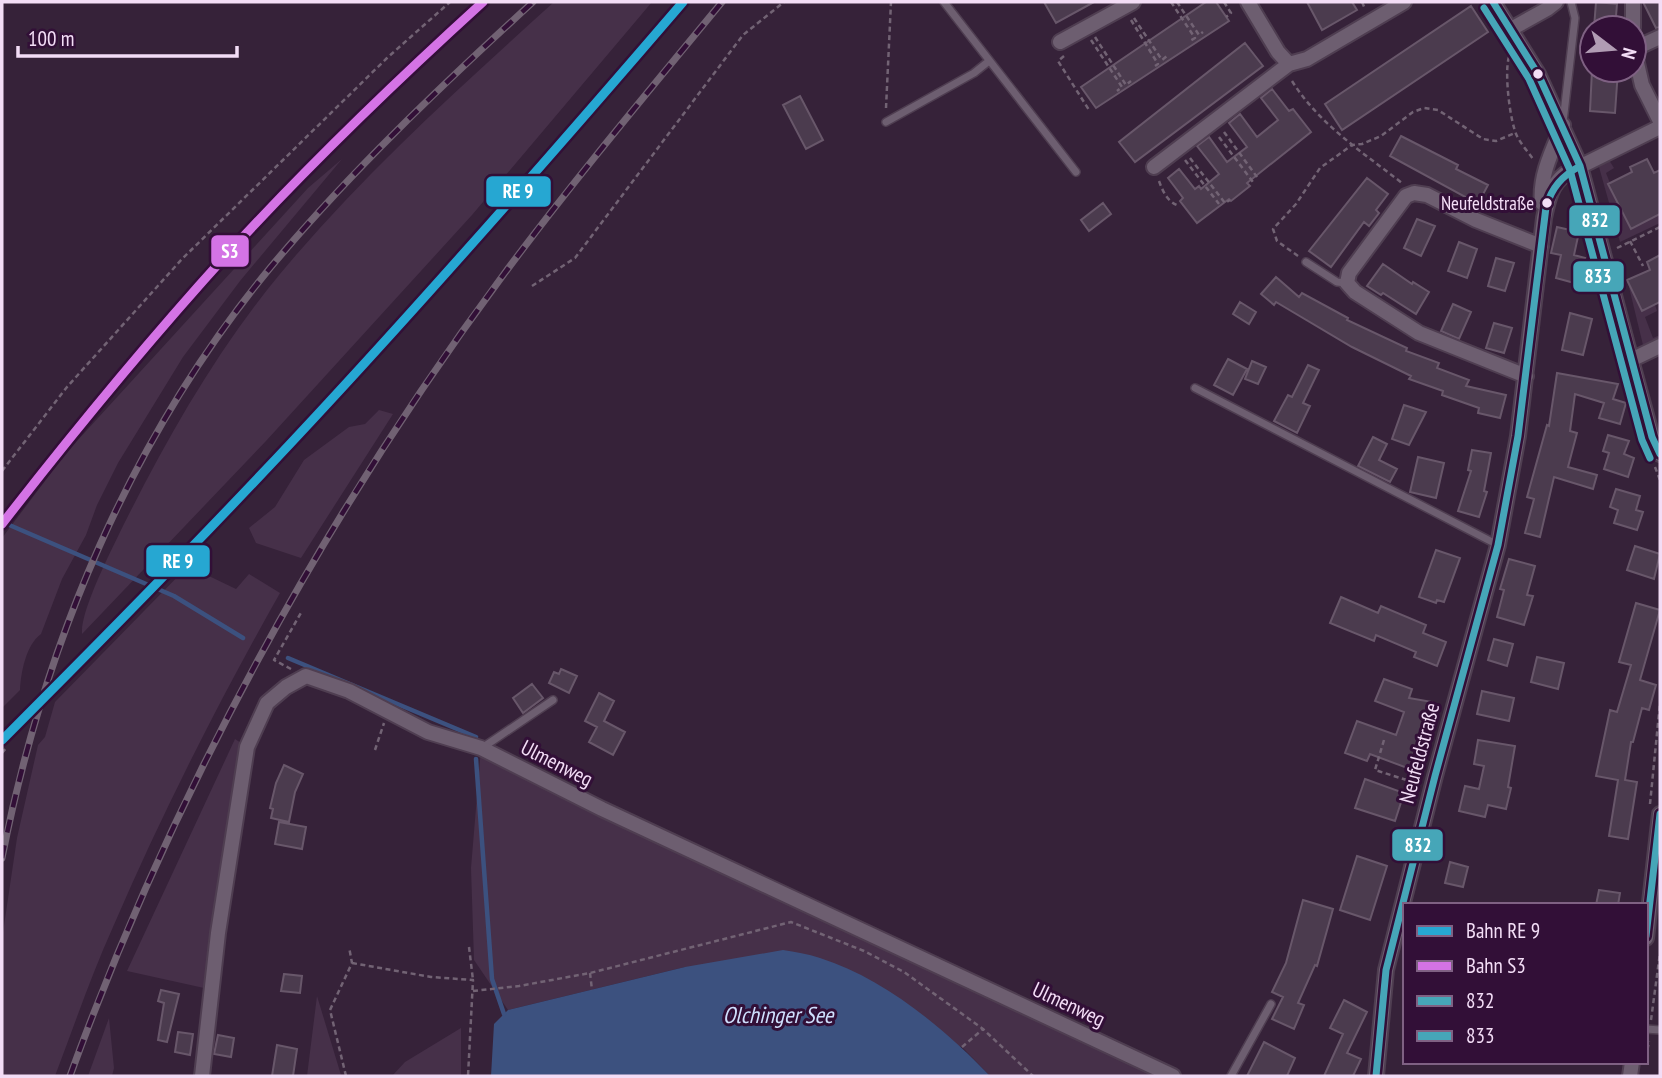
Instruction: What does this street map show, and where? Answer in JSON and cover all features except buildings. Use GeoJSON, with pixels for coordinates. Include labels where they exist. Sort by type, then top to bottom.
{"type":"FeatureCollection","features":[{"type":"Feature","properties":{"kind":"street"},"geometry":{"type":"LineString","coordinates":[[1248,2],[1278,52],[1289,64]]}},
{"type":"Feature","properties":{"kind":"street"},"geometry":{"type":"LineString","coordinates":[[1154,167],[1289,64],[1307,59],[1404,2]]}},
{"type":"Feature","properties":{"kind":"street"},"geometry":{"type":"LineString","coordinates":[[1493,2],[1520,43],[1563,125],[1580,166],[1630,360],[1660,454]]}},
{"type":"Feature","properties":{"kind":"street"},"geometry":{"type":"LineString","coordinates":[[1511,29],[1556,2]]}},
{"type":"Feature","properties":{"kind":"street"},"geometry":{"type":"LineString","coordinates":[[1060,42],[1127,5]]}},
{"type":"Feature","properties":{"kind":"street"},"geometry":{"type":"LineString","coordinates":[[1642,84],[1660,124]]}},
{"type":"Feature","properties":{"kind":"street","name":"Neufeldstraße"},"geometry":{"type":"LineString","coordinates":[[1376,1076],[1386,970],[1498,545],[1518,436],[1544,218],[1550,192],[1558,180],[1580,166],[1660,124]]}},
{"type":"Feature","properties":{"kind":"street"},"geometry":{"type":"LineString","coordinates":[[1544,218],[1541,198],[1549,156],[1563,125]]}},
{"type":"Feature","properties":{"kind":"street"},"geometry":{"type":"LineString","coordinates":[[1526,376],[1419,333],[1355,292],[1347,283],[1349,273],[1406,196],[1414,193],[1427,195],[1476,220],[1541,246]]}},
{"type":"Feature","properties":{"kind":"street"},"geometry":{"type":"LineString","coordinates":[[1630,360],[1660,346]]}},
{"type":"Feature","properties":{"kind":"street","name":"Ulmenweg"},"geometry":{"type":"LineString","coordinates":[[202,1076],[218,933],[247,747],[267,703],[286,687],[306,677],[349,691],[428,732],[481,748],[603,809],[1173,1076]]}},
{"type":"Feature","properties":{"kind":"street"},"geometry":{"type":"LineString","coordinates":[[1648,925],[1657,868],[1660,814]]}},
{"type":"Feature","properties":{"kind":"lane"},"geometry":{"type":"LineString","coordinates":[[944,2],[1076,172]]}},
{"type":"Feature","properties":{"kind":"lane"},"geometry":{"type":"LineString","coordinates":[[1563,125],[1575,18],[1571,2]]}},
{"type":"Feature","properties":{"kind":"lane"},"geometry":{"type":"LineString","coordinates":[[886,122],[974,73],[989,61]]}},
{"type":"Feature","properties":{"kind":"lane"},"geometry":{"type":"LineString","coordinates":[[1306,262],[1337,282],[1347,283]]}},
{"type":"Feature","properties":{"kind":"lane"},"geometry":{"type":"LineString","coordinates":[[1195,388],[1498,545]]}},
{"type":"Feature","properties":{"kind":"lane"},"geometry":{"type":"LineString","coordinates":[[481,748],[553,700]]}},
{"type":"Feature","properties":{"kind":"lane"},"geometry":{"type":"LineString","coordinates":[[1231,1076],[1271,1004]]}},
{"type":"Feature","properties":{"kind":"lane"},"geometry":{"type":"LineString","coordinates":[[1648,1029],[1660,1030]]}},
{"type":"Feature","properties":{"kind":"path"},"geometry":{"type":"LineString","coordinates":[[2,471],[67,387],[182,259],[387,58],[450,2]]}},
{"type":"Feature","properties":{"kind":"path"},"geometry":{"type":"LineString","coordinates":[[532,286],[575,258],[743,36],[784,2]]}},
{"type":"Feature","properties":{"kind":"path"},"geometry":{"type":"LineString","coordinates":[[886,122],[891,2]]}},
{"type":"Feature","properties":{"kind":"path"},"geometry":{"type":"LineString","coordinates":[[1171,2],[1195,38],[1190,41]]}},
{"type":"Feature","properties":{"kind":"path"},"geometry":{"type":"LineString","coordinates":[[1177,2],[1199,35],[1203,32]]}},
{"type":"Feature","properties":{"kind":"path"},"geometry":{"type":"LineString","coordinates":[[1224,2],[1231,13],[1226,17]]}},
{"type":"Feature","properties":{"kind":"path"},"geometry":{"type":"LineString","coordinates":[[1127,5],[1162,60],[1167,56]]}},
{"type":"Feature","properties":{"kind":"path"},"geometry":{"type":"LineString","coordinates":[[1127,5],[1158,64],[1155,66]]}},
{"type":"Feature","properties":{"kind":"path"},"geometry":{"type":"LineString","coordinates":[[1087,27],[1126,85],[1131,81]]}},
{"type":"Feature","properties":{"kind":"path"},"geometry":{"type":"LineString","coordinates":[[1087,27],[1122,87],[1117,91]]}},
{"type":"Feature","properties":{"kind":"path"},"geometry":{"type":"LineString","coordinates":[[1060,42],[1065,57],[1058,61],[1089,110]]}},
{"type":"Feature","properties":{"kind":"path"},"geometry":{"type":"LineString","coordinates":[[1520,43],[1510,54],[1507,64],[1515,133],[1537,164],[1546,171]]}},
{"type":"Feature","properties":{"kind":"path"},"geometry":{"type":"LineString","coordinates":[[1289,64],[1293,82],[1318,113],[1352,145],[1414,193]]}},
{"type":"Feature","properties":{"kind":"path"},"geometry":{"type":"LineString","coordinates":[[1306,262],[1277,241],[1273,229],[1296,204],[1320,168],[1352,145],[1381,136],[1413,112],[1424,108],[1450,116],[1483,139],[1496,141],[1515,133]]}},
{"type":"Feature","properties":{"kind":"path"},"geometry":{"type":"LineString","coordinates":[[1212,122],[1257,177]]}},
{"type":"Feature","properties":{"kind":"path"},"geometry":{"type":"LineString","coordinates":[[1212,122],[1253,182]]}},
{"type":"Feature","properties":{"kind":"path"},"geometry":{"type":"LineString","coordinates":[[1179,148],[1225,203],[1230,200]]}},
{"type":"Feature","properties":{"kind":"path"},"geometry":{"type":"LineString","coordinates":[[1179,148],[1219,204]]}},
{"type":"Feature","properties":{"kind":"path"},"geometry":{"type":"LineString","coordinates":[[1154,167],[1153,173],[1162,190],[1173,204],[1181,206]]}},
{"type":"Feature","properties":{"kind":"path"},"geometry":{"type":"LineString","coordinates":[[1604,254],[1660,227]]}},
{"type":"Feature","properties":{"kind":"path"},"geometry":{"type":"LineString","coordinates":[[1630,241],[1643,266]]}},
{"type":"Feature","properties":{"kind":"path"},"geometry":{"type":"LineString","coordinates":[[274,660],[302,611]]}},
{"type":"Feature","properties":{"kind":"path"},"geometry":{"type":"LineString","coordinates":[[375,750],[388,712]]}},
{"type":"Feature","properties":{"kind":"path"},"geometry":{"type":"LineString","coordinates":[[1384,740],[1375,770],[1432,788]]}},
{"type":"Feature","properties":{"kind":"path"},"geometry":{"type":"LineString","coordinates":[[2,753],[6,748]]}},
{"type":"Feature","properties":{"kind":"path"},"geometry":{"type":"LineString","coordinates":[[473,991],[590,973],[791,922],[864,951],[904,972],[983,1029],[1033,1076]]}},
{"type":"Feature","properties":{"kind":"path"},"geometry":{"type":"LineString","coordinates":[[346,1076],[330,1010],[352,963],[349,947]]}},
{"type":"Feature","properties":{"kind":"path"},"geometry":{"type":"LineString","coordinates":[[468,1076],[473,991],[470,947]]}},
{"type":"Feature","properties":{"kind":"path"},"geometry":{"type":"LineString","coordinates":[[1648,1029],[1660,953]]}},
{"type":"Feature","properties":{"kind":"path"},"geometry":{"type":"LineString","coordinates":[[352,963],[473,980]]}},
{"type":"Feature","properties":{"kind":"path"},"geometry":{"type":"LineString","coordinates":[[590,973],[592,990]]}},
{"type":"Feature","properties":{"kind":"path"},"geometry":{"type":"LineString","coordinates":[[962,1047],[983,1029]]}},
{"type":"Feature","properties":{"kind":"shaded area"},"geometry":{"type":"Polygon","coordinates":[[[554,2],[652,2],[472,215],[266,441],[82,634],[86,611],[98,580],[140,493],[194,396],[257,303],[311,237],[377,167],[554,2]]]}},
{"type":"Feature","properties":{"kind":"shaded area"},"geometry":{"type":"Polygon","coordinates":[[[342,159],[240,281],[183,357],[118,463],[97,505],[86,535],[62,579],[41,634],[28,652],[20,690],[2,708],[2,538],[66,453],[308,188],[342,159]]]}},
{"type":"Feature","properties":{"kind":"shaded area"},"geometry":{"type":"Polygon","coordinates":[[[1609,160],[1614,168],[1606,173],[1610,183],[1608,185],[1631,229],[1660,214],[1660,223],[1620,242],[1599,167],[1609,160]]]}},
{"type":"Feature","properties":{"kind":"shaded area"},"geometry":{"type":"Polygon","coordinates":[[[1628,283],[1642,311],[1655,305],[1657,311],[1645,317],[1653,338],[1660,335],[1660,338],[1643,345],[1628,283]]]}},
{"type":"Feature","properties":{"kind":"shaded area"},"geometry":{"type":"Polygon","coordinates":[[[379,410],[393,414],[301,558],[256,543],[249,528],[275,507],[304,460],[349,427],[365,424],[379,410]]]}},
{"type":"Feature","properties":{"kind":"shaded area"},"geometry":{"type":"Polygon","coordinates":[[[188,566],[236,589],[249,574],[280,593],[213,716],[151,842],[97,964],[55,1076],[2,1076],[2,939],[17,838],[38,745],[45,737],[55,702],[188,566]]]}},
{"type":"Feature","properties":{"kind":"shaded area"},"geometry":{"type":"Polygon","coordinates":[[[235,739],[241,743],[204,988],[127,971],[235,739]]]}},
{"type":"Feature","properties":{"kind":"shaded area"},"geometry":{"type":"Polygon","coordinates":[[[481,748],[1173,1076],[990,1076],[962,1047],[685,967],[508,1010],[474,960],[471,868],[481,748]]]}},
{"type":"Feature","properties":{"kind":"shaded area"},"geometry":{"type":"Polygon","coordinates":[[[317,996],[341,1075],[342,1076],[307,1076],[317,996]]]}},
{"type":"Feature","properties":{"kind":"shaded area"},"geometry":{"type":"Polygon","coordinates":[[[109,1018],[114,1068],[112,1076],[88,1076],[109,1018]]]}},
{"type":"Feature","properties":{"kind":"shaded area"},"geometry":{"type":"Polygon","coordinates":[[[461,1028],[461,1076],[392,1076],[405,1062],[461,1028]]]}},
{"type":"Feature","properties":{"kind":"water","name":"Olchinger See"},"geometry":{"type":"Polygon","coordinates":[[[783,950],[844,967],[890,992],[933,1023],[990,1076],[491,1076],[494,1024],[508,1010],[685,967],[783,950]]]}},
{"type":"Feature","properties":{"kind":"waterway"},"geometry":{"type":"LineString","coordinates":[[7,524],[174,596],[243,638]]}},
{"type":"Feature","properties":{"kind":"waterway"},"geometry":{"type":"LineString","coordinates":[[288,658],[476,737]]}},
{"type":"Feature","properties":{"kind":"waterway"},"geometry":{"type":"LineString","coordinates":[[476,759],[492,979],[504,1014]]}},
{"type":"Feature","properties":{"kind":"railway"},"geometry":{"type":"LineString","coordinates":[[2,858],[42,699],[68,622],[99,546],[135,473],[175,402],[220,333],[300,232],[397,130],[533,2]]}},
{"type":"Feature","properties":{"kind":"railway"},"geometry":{"type":"LineString","coordinates":[[70,1076],[156,865],[205,762],[315,559],[438,366],[504,274],[722,2]]}},
{"type":"Feature","properties":{"kind":"transit line"},"geometry":{"type":"LineString","coordinates":[[2,740],[249,488],[329,402],[508,204],[683,2]]}},
{"type":"Feature","properties":{"kind":"transit line","name":"832"},"geometry":{"type":"LineString","coordinates":[[1493,2],[1538,74],[1580,166],[1652,437],[1660,454]]}},
{"type":"Feature","properties":{"kind":"transit line","name":"833"},"geometry":{"type":"LineString","coordinates":[[1484,8],[1529,79],[1570,170],[1642,440],[1650,458]]}},
{"type":"Feature","properties":{"kind":"transit line","name":"832"},"geometry":{"type":"LineString","coordinates":[[1376,1076],[1386,970],[1498,545],[1518,436],[1546,207],[1559,183],[1580,166]]}},
{"type":"Feature","properties":{"kind":"transit line","name":"832"},"geometry":{"type":"LineString","coordinates":[[1648,919],[1660,814]]}},
{"type":"Feature","properties":{"kind":"rail line","name":"S3"},"geometry":{"type":"LineString","coordinates":[[2,524],[113,385],[230,251],[354,124],[483,2]]}},
{"type":"Feature","properties":{"kind":"place","name":"Neufeldstraße"},"geometry":{"type":"Point","coordinates":[1547,203]}}]}
